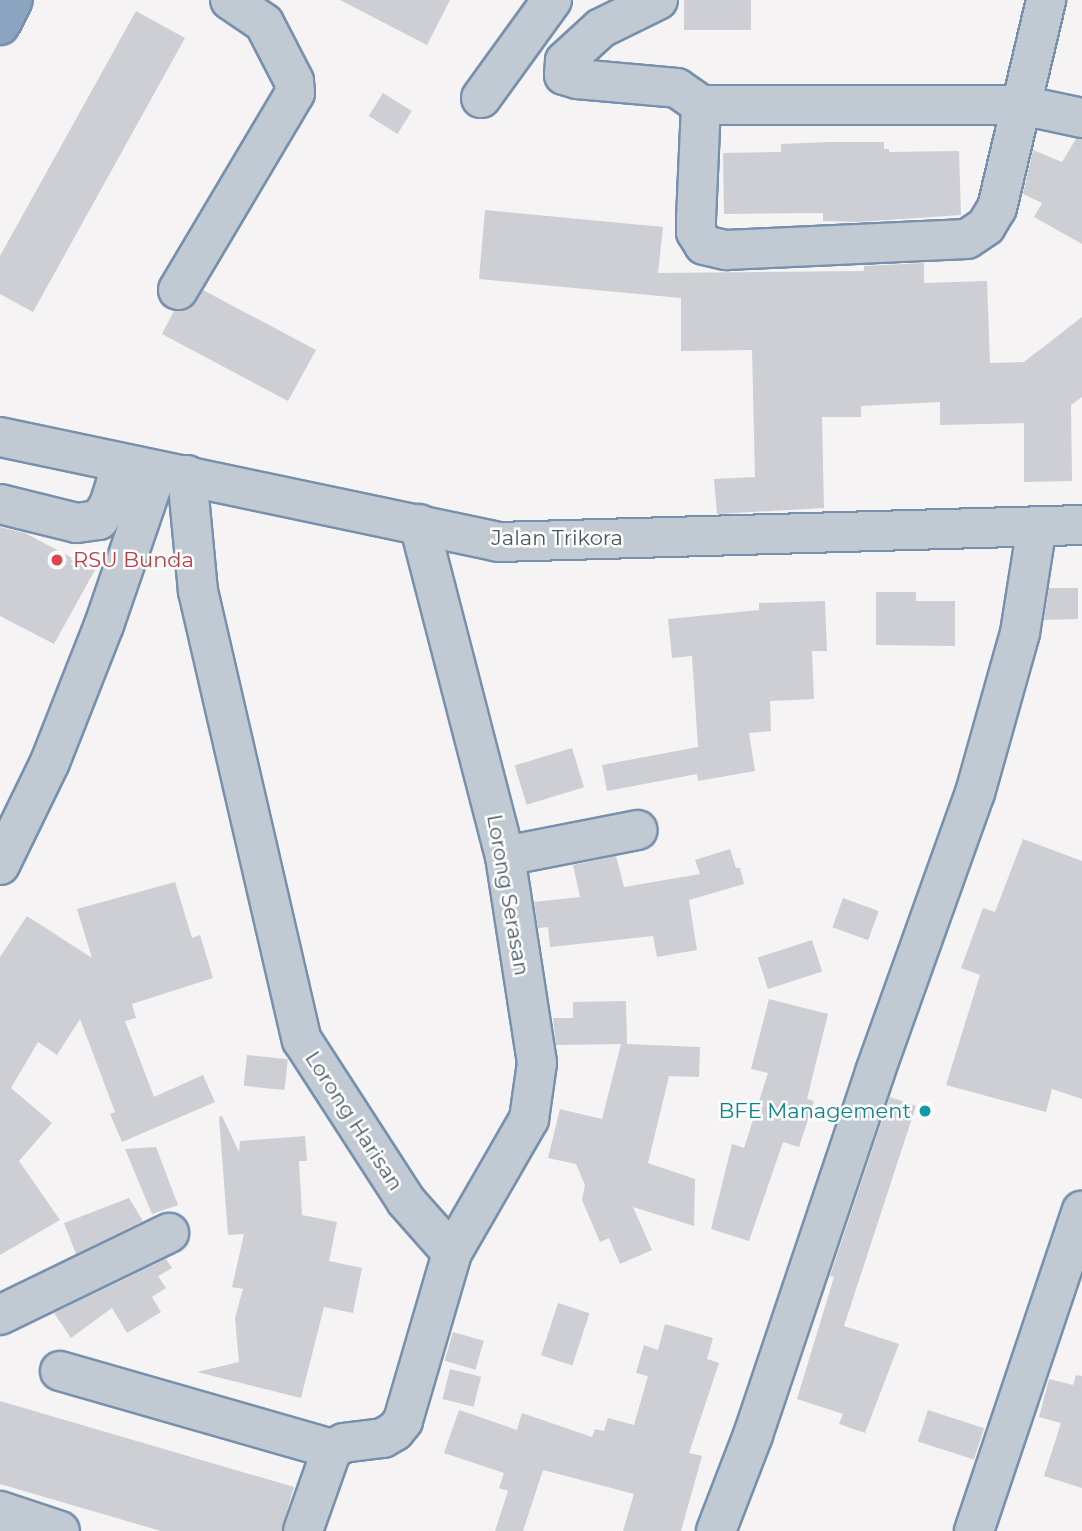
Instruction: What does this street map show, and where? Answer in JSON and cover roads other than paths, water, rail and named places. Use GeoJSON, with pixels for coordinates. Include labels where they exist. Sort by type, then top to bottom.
{"type":"FeatureCollection","features":[{"type":"Feature","properties":{"kind":"highway"},"geometry":{"type":"LineString","coordinates":[[0,25],[13,0]]}},
{"type":"Feature","properties":{"kind":"street"},"geometry":{"type":"LineString","coordinates":[[178,290],[295,93],[294,81],[264,23],[230,0]]}},
{"type":"Feature","properties":{"kind":"street"},"geometry":{"type":"LineString","coordinates":[[481,98],[552,0]]}},
{"type":"Feature","properties":{"kind":"street"},"geometry":{"type":"LineString","coordinates":[[658,0],[601,28],[565,61],[564,75],[577,79],[677,88],[701,105],[1021,105],[1082,118]]}},
{"type":"Feature","properties":{"kind":"street"},"geometry":{"type":"LineString","coordinates":[[701,105],[696,232],[704,245],[726,250],[967,239],[986,226],[997,208],[1046,0]]}},
{"type":"Feature","properties":{"kind":"street","name":"Jalan Trikora"},"geometry":{"type":"LineString","coordinates":[[0,436],[499,542],[1082,525]]}},
{"type":"Feature","properties":{"kind":"street"},"geometry":{"type":"LineString","coordinates":[[0,504],[78,523],[99,520],[109,505],[155,470]]}},
{"type":"Feature","properties":{"kind":"street"},"geometry":{"type":"LineString","coordinates":[[0,865],[60,737],[104,625],[155,470]]}},
{"type":"Feature","properties":{"kind":"street","name":"Lorong Harisan"},"geometry":{"type":"LineString","coordinates":[[155,470],[198,591],[302,1041],[406,1200],[452,1253]]}},
{"type":"Feature","properties":{"kind":"street","name":"Lorong Serasan"},"geometry":{"type":"LineString","coordinates":[[419,524],[505,856],[537,1063],[529,1119],[452,1253]]}},
{"type":"Feature","properties":{"kind":"street"},"geometry":{"type":"LineString","coordinates":[[716,1531],[753,1435],[875,1072],[975,793],[1020,633],[1037,526]]}},
{"type":"Feature","properties":{"kind":"street"},"geometry":{"type":"LineString","coordinates":[[505,856],[637,830]]}},
{"type":"Feature","properties":{"kind":"street"},"geometry":{"type":"LineString","coordinates":[[974,1531],[1082,1212]]}},
{"type":"Feature","properties":{"kind":"street"},"geometry":{"type":"LineString","coordinates":[[0,1314],[169,1233]]}},
{"type":"Feature","properties":{"kind":"street"},"geometry":{"type":"LineString","coordinates":[[60,1371],[332,1449],[344,1443],[383,1438],[395,1431],[403,1421],[452,1253]]}},
{"type":"Feature","properties":{"kind":"street"},"geometry":{"type":"LineString","coordinates":[[303,1531],[332,1449]]}},
{"type":"Feature","properties":{"kind":"street"},"geometry":{"type":"LineString","coordinates":[[0,1511],[60,1531]]}},
{"type":"Feature","properties":{"kind":"place","name":"RSU Bunda"},"geometry":{"type":"Point","coordinates":[57,560]}},
{"type":"Feature","properties":{"kind":"place","name":"BFE Management"},"geometry":{"type":"Point","coordinates":[925,1111]}}]}
